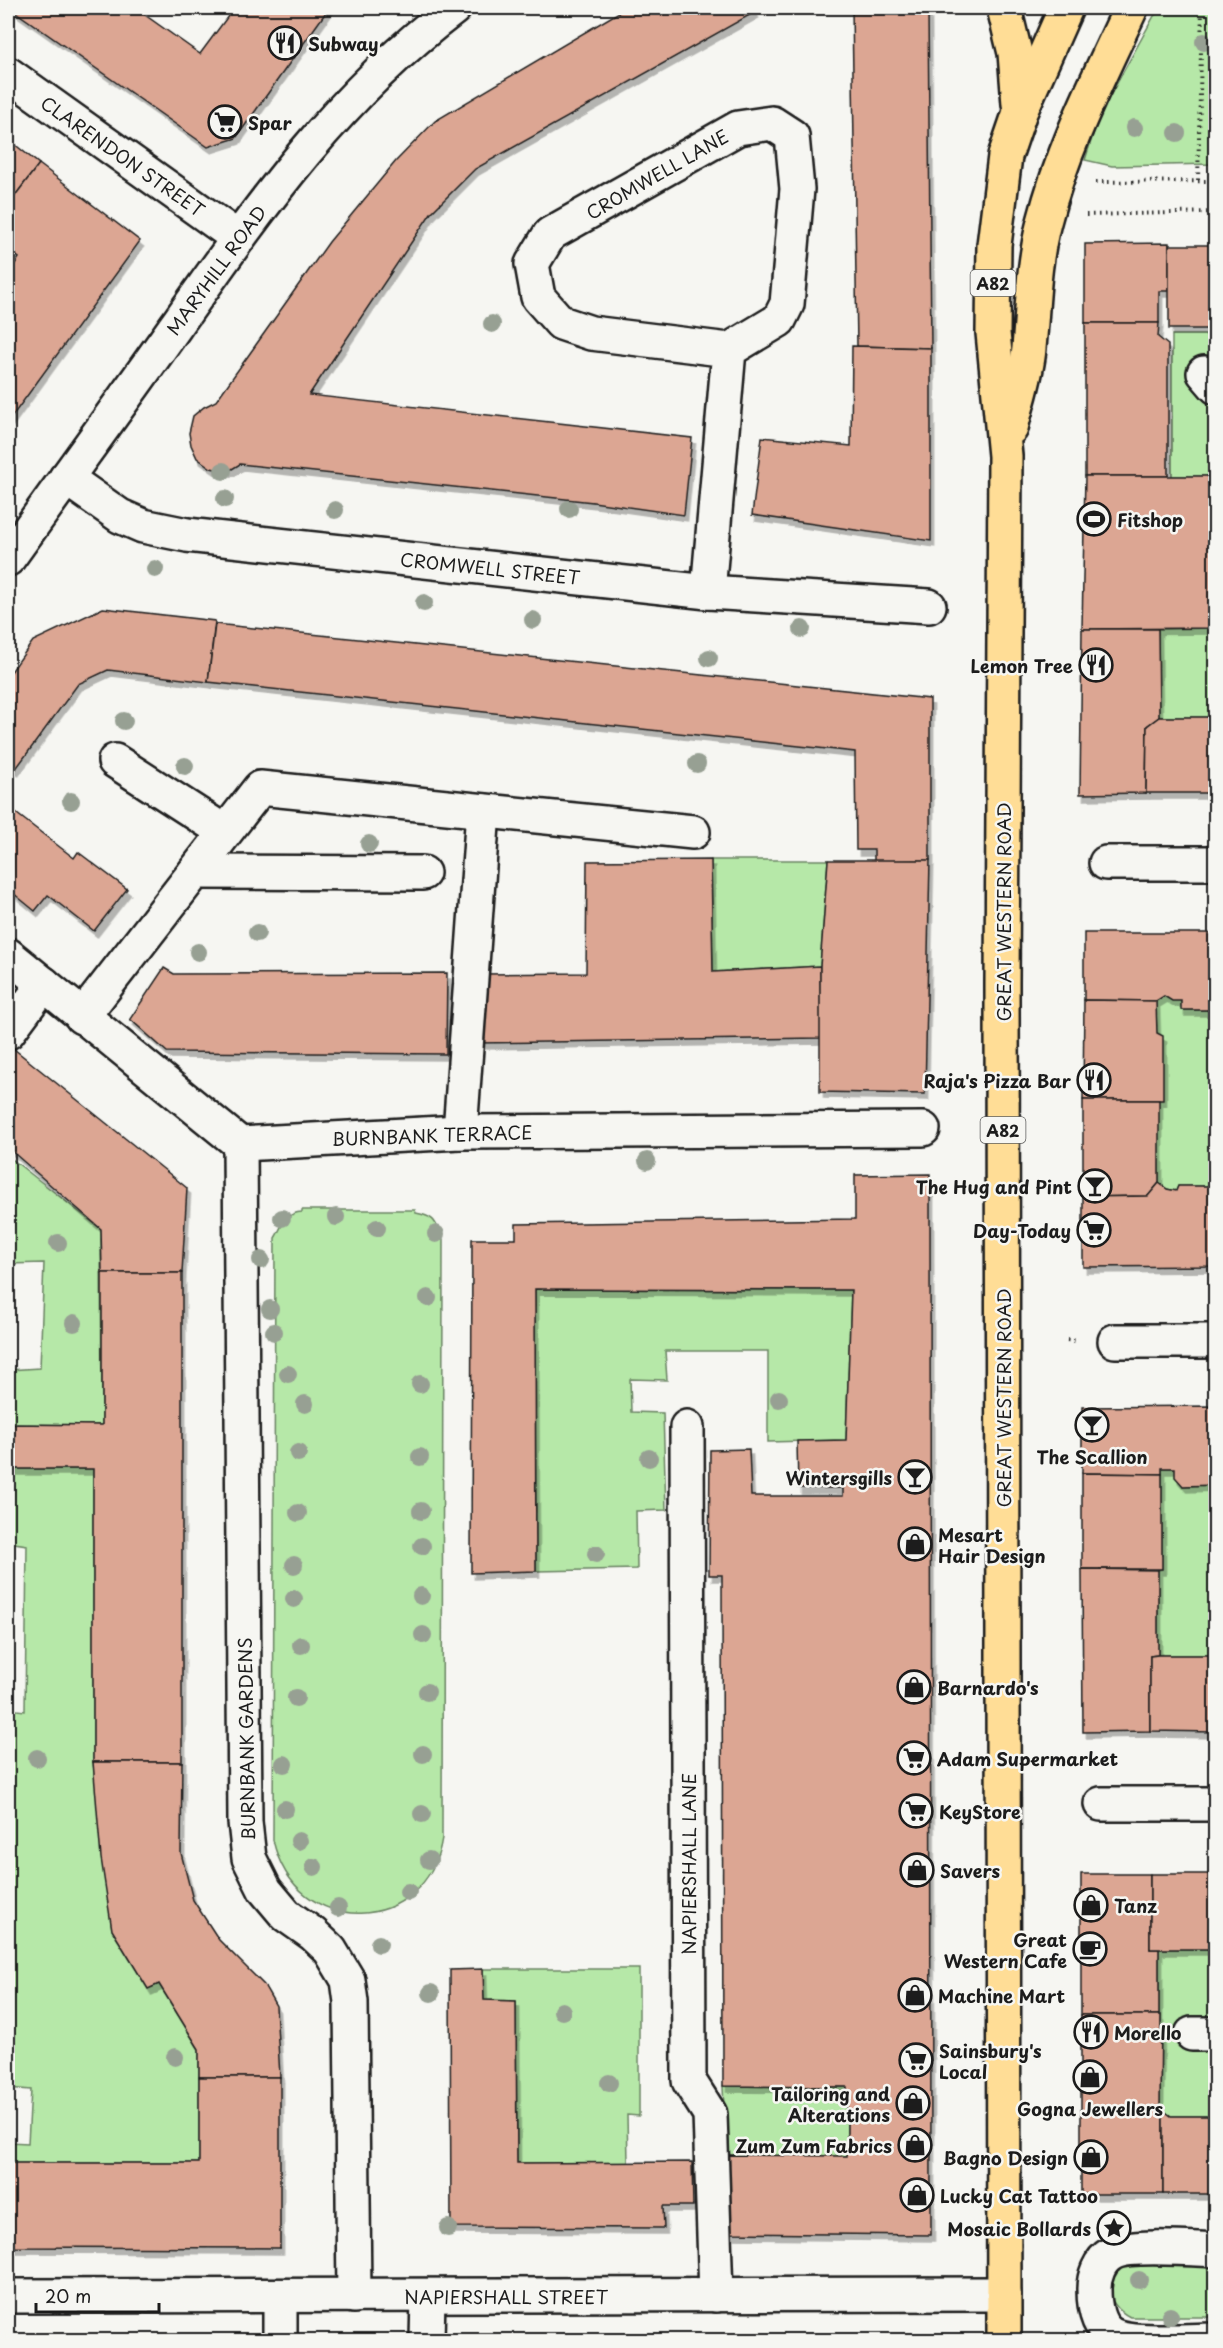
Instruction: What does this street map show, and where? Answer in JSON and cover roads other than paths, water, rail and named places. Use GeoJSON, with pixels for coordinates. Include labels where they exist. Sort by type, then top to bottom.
{"type":"FeatureCollection","features":[{"type":"Feature","properties":{"kind":"main road"},"geometry":{"type":"LineString","coordinates":[[1004,8],[1015,53],[1020,112]]}},
{"type":"Feature","properties":{"kind":"main road","name":"GREAT WESTERN ROAD"},"geometry":{"type":"LineString","coordinates":[[1004,2340],[1002,983],[1005,456],[993,333],[994,245],[1005,156],[1020,112],[1066,8]]}},
{"type":"Feature","properties":{"kind":"main road","name":"GREAT WESTERN ROAD"},"geometry":{"type":"LineString","coordinates":[[1005,456],[1029,351],[1032,290],[1044,221],[1076,128],[1131,8]]}},
{"type":"Feature","properties":{"kind":"street","name":"MARYHILL ROAD"},"geometry":{"type":"LineString","coordinates":[[8,559],[282,180],[356,93],[424,30],[454,8]]}},
{"type":"Feature","properties":{"kind":"street","name":"CLARENDON STREET"},"geometry":{"type":"LineString","coordinates":[[8,74],[238,238]]}},
{"type":"Feature","properties":{"kind":"street","name":"CROMWELL LANE"},"geometry":{"type":"LineString","coordinates":[[772,123],[792,136],[797,189],[787,304],[779,320],[729,350],[591,333],[561,323],[538,297],[532,264],[550,234],[738,128],[772,123]]}},
{"type":"Feature","properties":{"kind":"street"},"geometry":{"type":"LineString","coordinates":[[708,592],[729,350]]}},
{"type":"Feature","properties":{"kind":"street","name":"CROMWELL STREET"},"geometry":{"type":"LineString","coordinates":[[66,478],[120,516],[142,526],[187,534],[708,592],[929,606]]}},
{"type":"Feature","properties":{"kind":"street"},"geometry":{"type":"LineString","coordinates":[[115,761],[225,832]]}},
{"type":"Feature","properties":{"kind":"street"},"geometry":{"type":"LineString","coordinates":[[82,1017],[260,788],[693,832]]}},
{"type":"Feature","properties":{"kind":"street"},"geometry":{"type":"LineString","coordinates":[[460,1132],[483,811]]}},
{"type":"Feature","properties":{"kind":"street"},"geometry":{"type":"LineString","coordinates":[[1106,863],[1215,863]]}},
{"type":"Feature","properties":{"kind":"street"},"geometry":{"type":"LineString","coordinates":[[195,872],[423,873]]}},
{"type":"Feature","properties":{"kind":"street"},"geometry":{"type":"LineString","coordinates":[[8,955],[240,1144]]}},
{"type":"Feature","properties":{"kind":"street"},"geometry":{"type":"LineString","coordinates":[[8,1032],[44,984]]}},
{"type":"Feature","properties":{"kind":"street","name":"BURNBANK TERRACE"},"geometry":{"type":"LineString","coordinates":[[240,1144],[460,1132],[923,1129]]}},
{"type":"Feature","properties":{"kind":"street","name":"BURNBANK GARDENS"},"geometry":{"type":"LineString","coordinates":[[240,1144],[245,1822],[249,1858],[265,1890],[286,1915],[313,1934],[330,1950],[348,1980],[351,2002],[354,2296]]}},
{"type":"Feature","properties":{"kind":"street"},"geometry":{"type":"LineString","coordinates":[[1115,1341],[1215,1341]]}},
{"type":"Feature","properties":{"kind":"street","name":"NAPIERSHALL LANE"},"geometry":{"type":"LineString","coordinates":[[687,1427],[689,2081],[710,2114],[716,2295]]}},
{"type":"Feature","properties":{"kind":"street"},"geometry":{"type":"LineString","coordinates":[[1101,1804],[1215,1804]]}},
{"type":"Feature","properties":{"kind":"street"},"geometry":{"type":"LineString","coordinates":[[1215,2250],[1128,2249],[1111,2253],[1101,2264],[1094,2279],[1094,2293],[1095,2311],[1110,2334],[1127,2340],[1215,2340]]}},
{"type":"Feature","properties":{"kind":"street","name":"NAPIERSHALL STREET"},"geometry":{"type":"LineString","coordinates":[[8,2296],[1004,2294]]}},
{"type":"Feature","properties":{"kind":"street"},"geometry":{"type":"LineString","coordinates":[[280,2296],[280,2340]]}},
{"type":"Feature","properties":{"kind":"street"},"geometry":{"type":"LineString","coordinates":[[427,2340],[428,2296]]}},
{"type":"Feature","properties":{"kind":"place","name":"Subway"},"geometry":{"type":"Point","coordinates":[285,43]}},
{"type":"Feature","properties":{"kind":"place","name":"Spar"},"geometry":{"type":"Point","coordinates":[225,122]}},
{"type":"Feature","properties":{"kind":"place","name":"Fitshop"},"geometry":{"type":"Point","coordinates":[1094,519]}},
{"type":"Feature","properties":{"kind":"place","name":"Lemon Tree"},"geometry":{"type":"Point","coordinates":[1096,665]}},
{"type":"Feature","properties":{"kind":"place","name":"Raja's Pizza Bar"},"geometry":{"type":"Point","coordinates":[1094,1080]}},
{"type":"Feature","properties":{"kind":"place","name":"The Hug and Pint"},"geometry":{"type":"Point","coordinates":[1095,1186]}},
{"type":"Feature","properties":{"kind":"place","name":"Day-Today"},"geometry":{"type":"Point","coordinates":[1094,1230]}},
{"type":"Feature","properties":{"kind":"place","name":"The Scallion"},"geometry":{"type":"Point","coordinates":[1092,1425]}},
{"type":"Feature","properties":{"kind":"place","name":"Wintersgills"},"geometry":{"type":"Point","coordinates":[915,1477]}},
{"type":"Feature","properties":{"kind":"place","name":"Mesart Hair Design"},"geometry":{"type":"Point","coordinates":[915,1544]}},
{"type":"Feature","properties":{"kind":"place","name":"Barnardo's"},"geometry":{"type":"Point","coordinates":[914,1687]}},
{"type":"Feature","properties":{"kind":"place","name":"Adam Supermarket"},"geometry":{"type":"Point","coordinates":[914,1758]}},
{"type":"Feature","properties":{"kind":"place","name":"KeyStore"},"geometry":{"type":"Point","coordinates":[916,1811]}},
{"type":"Feature","properties":{"kind":"place","name":"Savers"},"geometry":{"type":"Point","coordinates":[917,1870]}},
{"type":"Feature","properties":{"kind":"place","name":"Tanz"},"geometry":{"type":"Point","coordinates":[1091,1905]}},
{"type":"Feature","properties":{"kind":"place","name":"Great Western Cafe"},"geometry":{"type":"Point","coordinates":[1090,1949]}},
{"type":"Feature","properties":{"kind":"place","name":"Machine Mart"},"geometry":{"type":"Point","coordinates":[915,1995]}},
{"type":"Feature","properties":{"kind":"place","name":"Morello"},"geometry":{"type":"Point","coordinates":[1091,2032]}},
{"type":"Feature","properties":{"kind":"place","name":"Sainsbury's Local"},"geometry":{"type":"Point","coordinates":[916,2060]}},
{"type":"Feature","properties":{"kind":"place","name":"Gogna Jewellers"},"geometry":{"type":"Point","coordinates":[1090,2077]}},
{"type":"Feature","properties":{"kind":"place","name":"Tailoring and Alterations"},"geometry":{"type":"Point","coordinates":[913,2103]}},
{"type":"Feature","properties":{"kind":"place","name":"Zum Zum Fabrics"},"geometry":{"type":"Point","coordinates":[915,2145]}},
{"type":"Feature","properties":{"kind":"place","name":"Bagno Design"},"geometry":{"type":"Point","coordinates":[1091,2157]}},
{"type":"Feature","properties":{"kind":"place","name":"Lucky Cat Tattoo"},"geometry":{"type":"Point","coordinates":[917,2195]}},
{"type":"Feature","properties":{"kind":"place","name":"Mosaic Bollards"},"geometry":{"type":"Point","coordinates":[1114,2228]}}]}
